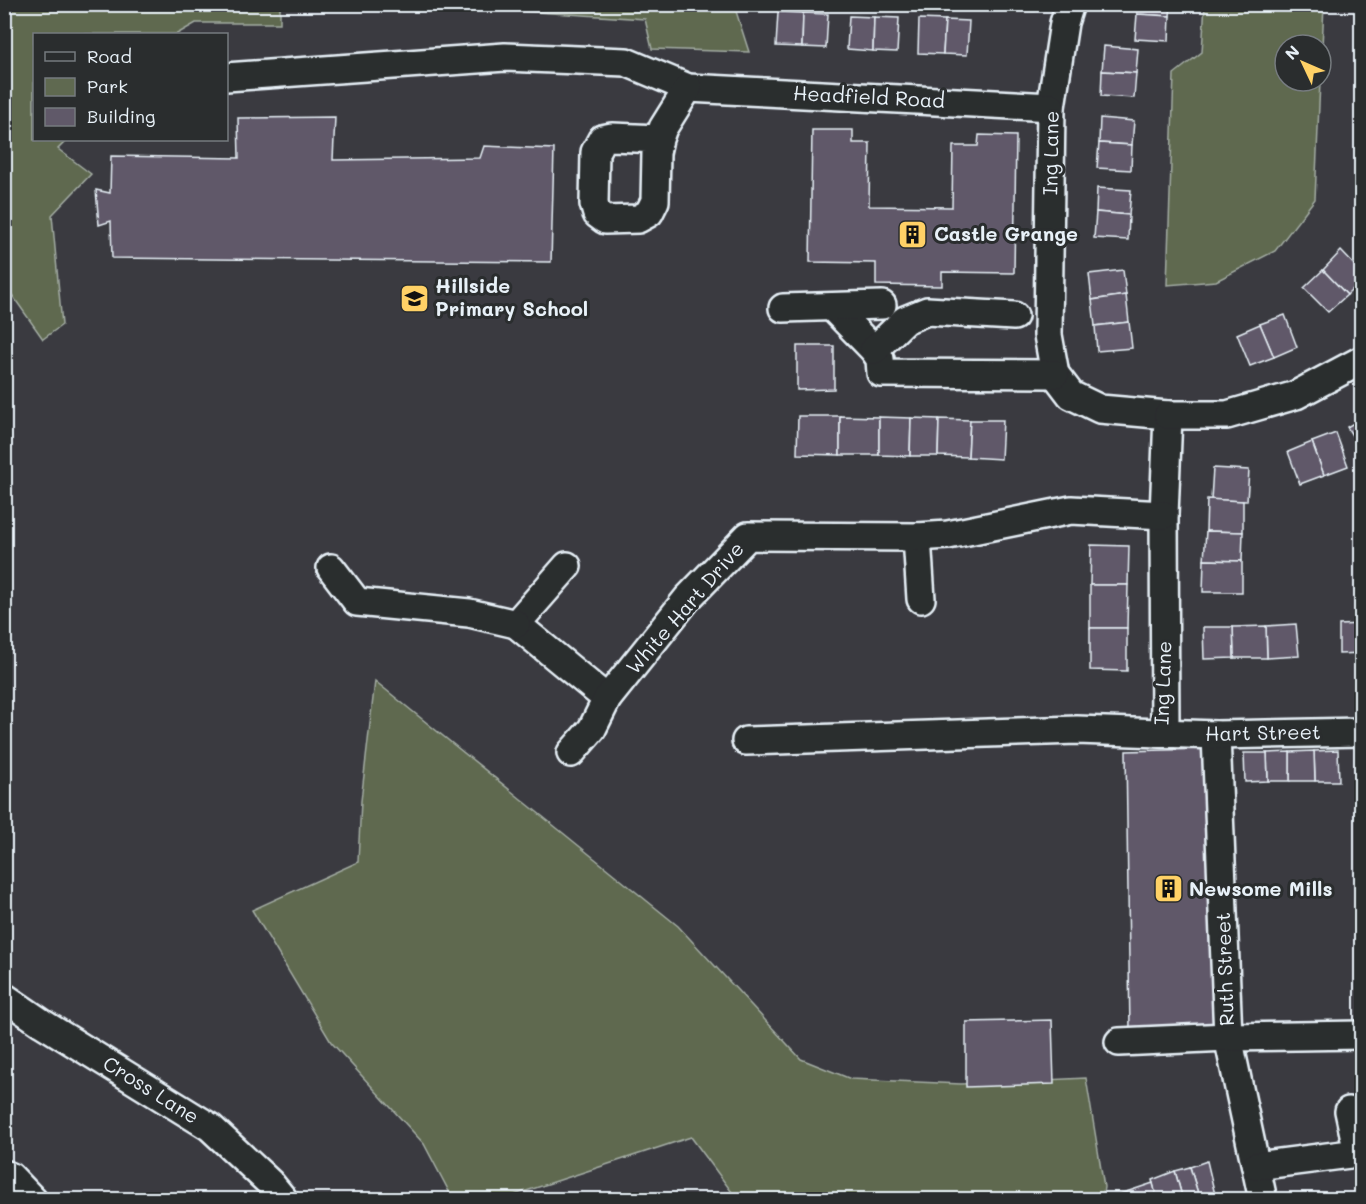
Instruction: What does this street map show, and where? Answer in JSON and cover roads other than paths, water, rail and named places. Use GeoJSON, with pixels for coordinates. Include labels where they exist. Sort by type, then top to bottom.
{"type":"FeatureCollection","features":[{"type":"Feature","properties":{"kind":"street","name":"Ing Lane"},"geometry":{"type":"LineString","coordinates":[[1055,374],[1048,335],[1051,107],[1064,23],[1070,4]]}},
{"type":"Feature","properties":{"kind":"street","name":"Headfield Road"},"geometry":{"type":"LineString","coordinates":[[228,77],[505,57],[626,62],[688,88],[1051,107]]}},
{"type":"Feature","properties":{"kind":"street"},"geometry":{"type":"LineString","coordinates":[[661,134],[688,88]]}},
{"type":"Feature","properties":{"kind":"street"},"geometry":{"type":"LineString","coordinates":[[783,308],[882,306]]}},
{"type":"Feature","properties":{"kind":"street"},"geometry":{"type":"LineString","coordinates":[[832,307],[877,361],[1055,374],[1071,395],[1100,409],[1168,415],[1227,415],[1296,395],[1362,360]]}},
{"type":"Feature","properties":{"kind":"street"},"geometry":{"type":"LineString","coordinates":[[877,361],[905,320],[927,311],[1014,316]]}},
{"type":"Feature","properties":{"kind":"street","name":"Ing Lane"},"geometry":{"type":"LineString","coordinates":[[746,741],[1077,730],[1165,733],[1164,515],[1168,415]]}},
{"type":"Feature","properties":{"kind":"street","name":"White Hart Drive"},"geometry":{"type":"LineString","coordinates":[[571,753],[592,729],[607,699],[687,599],[748,536],[917,537],[948,535],[1071,510],[1164,515]]}},
{"type":"Feature","properties":{"kind":"street"},"geometry":{"type":"LineString","coordinates":[[917,537],[921,599]]}},
{"type":"Feature","properties":{"kind":"street"},"geometry":{"type":"LineString","coordinates":[[516,624],[567,566]]}},
{"type":"Feature","properties":{"kind":"street"},"geometry":{"type":"LineString","coordinates":[[331,568],[357,602],[469,613],[516,624],[607,699]]}},
{"type":"Feature","properties":{"kind":"street","name":"Hart Street"},"geometry":{"type":"LineString","coordinates":[[1165,733],[1216,735],[1362,732]]}},
{"type":"Feature","properties":{"kind":"street","name":"Ruth Street"},"geometry":{"type":"LineString","coordinates":[[1216,735],[1228,1037],[1263,1200]]}},
{"type":"Feature","properties":{"kind":"street","name":"Cross Lane"},"geometry":{"type":"LineString","coordinates":[[4,997],[210,1127],[270,1183],[284,1200]]}},
{"type":"Feature","properties":{"kind":"street"},"geometry":{"type":"LineString","coordinates":[[1119,1042],[1228,1037],[1362,1035]]}},
{"type":"Feature","properties":{"kind":"street"},"geometry":{"type":"LineString","coordinates":[[1256,1166],[1360,1160],[1349,1111]]}},
{"type":"Feature","properties":{"kind":"street"},"geometry":{"type":"LineString","coordinates":[[4,1174],[11,1177],[33,1200]]}},
{"type":"Feature","properties":{"kind":"place","name":"Castle Grange"},"geometry":{"type":"Point","coordinates":[913,234]}},
{"type":"Feature","properties":{"kind":"place","name":"Hillside Primary School"},"geometry":{"type":"Point","coordinates":[414,298]}},
{"type":"Feature","properties":{"kind":"place","name":"Newsome Mills"},"geometry":{"type":"Point","coordinates":[1168,889]}}]}
